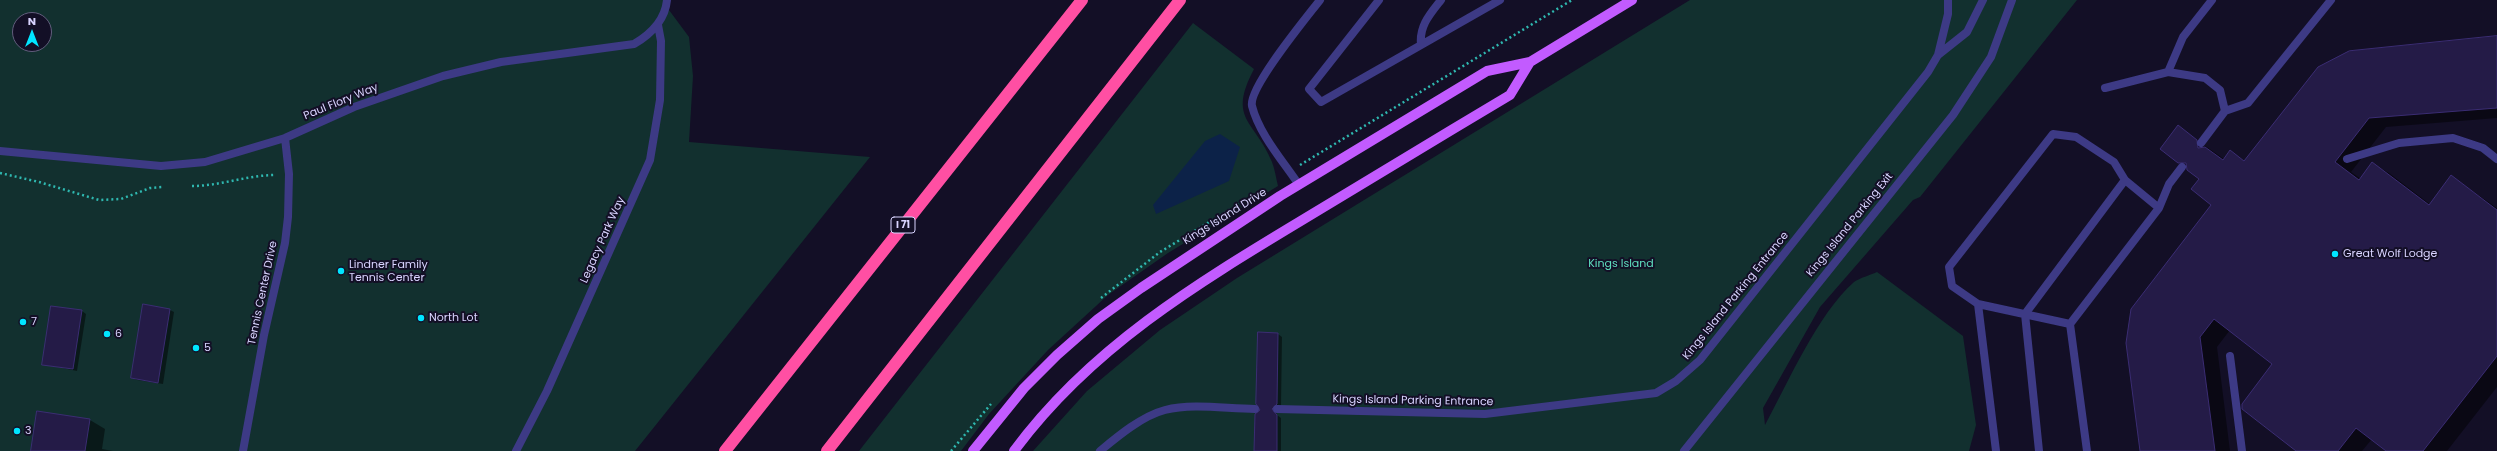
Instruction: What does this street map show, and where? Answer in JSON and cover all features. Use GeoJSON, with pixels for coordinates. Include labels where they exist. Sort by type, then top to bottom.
{"type":"FeatureCollection","features":[{"type":"Feature","properties":{"kind":"highway","name":"I 71"},"geometry":{"type":"LineString","coordinates":[[725,451],[1082,0]]}},
{"type":"Feature","properties":{"kind":"highway"},"geometry":{"type":"LineString","coordinates":[[827,451],[1180,0]]}},
{"type":"Feature","properties":{"kind":"main road","name":"Kings Island Drive"},"geometry":{"type":"LineString","coordinates":[[973,451],[1024,388],[1098,319],[1190,253],[1487,71],[1530,62],[1632,0]]}},
{"type":"Feature","properties":{"kind":"main road","name":"Kings Island Drive"},"geometry":{"type":"LineString","coordinates":[[1014,451],[1027,434],[1092,364],[1162,307],[1510,95],[1530,62]]}},
{"type":"Feature","properties":{"kind":"lane","name":"Paul Flory Way"},"geometry":{"type":"LineString","coordinates":[[0,151],[116,163],[179,165],[205,162],[285,138],[354,107],[443,76],[501,62],[634,44],[648,36],[658,25],[667,0]]}},
{"type":"Feature","properties":{"kind":"lane"},"geometry":{"type":"LineString","coordinates":[[1299,185],[1259,124],[1252,105],[1255,91],[1263,76],[1320,0]]}},
{"type":"Feature","properties":{"kind":"lane"},"geometry":{"type":"LineString","coordinates":[[1378,0],[1309,89],[1321,102],[1500,0]]}},
{"type":"Feature","properties":{"kind":"lane"},"geometry":{"type":"LineString","coordinates":[[1420,45],[1420,34],[1427,18],[1441,0]]}},
{"type":"Feature","properties":{"kind":"lane"},"geometry":{"type":"LineString","coordinates":[[1938,55],[1948,14],[1948,0]]}},
{"type":"Feature","properties":{"kind":"lane","name":"Kings Island Parking Entrance"},"geometry":{"type":"LineString","coordinates":[[1277,410],[1486,414],[1656,392],[1676,381],[1700,360],[1928,72],[1938,55],[1967,32],[1983,0]]}},
{"type":"Feature","properties":{"kind":"lane","name":"Kings Island Parking Exit"},"geometry":{"type":"LineString","coordinates":[[1684,451],[1964,99],[1990,57],[2012,0]]}},
{"type":"Feature","properties":{"kind":"lane"},"geometry":{"type":"LineString","coordinates":[[2168,72],[2183,37],[2212,0]]}},
{"type":"Feature","properties":{"kind":"lane"},"geometry":{"type":"LineString","coordinates":[[2201,143],[2225,110],[2248,103],[2331,0]]}},
{"type":"Feature","properties":{"kind":"lane","name":"Legacy Park Way"},"geometry":{"type":"LineString","coordinates":[[516,451],[547,391],[650,160],[660,100],[661,41],[658,25]]}},
{"type":"Feature","properties":{"kind":"lane"},"geometry":{"type":"LineString","coordinates":[[2105,88],[2168,72],[2205,78],[2220,90],[2225,110]]}},
{"type":"Feature","properties":{"kind":"lane"},"geometry":{"type":"LineString","coordinates":[[2070,324],[1978,304],[1952,286],[1949,268],[2053,134],[2076,137],[2114,162],[2125,180],[2159,208]]}},
{"type":"Feature","properties":{"kind":"lane","name":"Tennis Center Drive"},"geometry":{"type":"LineString","coordinates":[[244,451],[263,342],[285,243],[288,217],[289,174],[285,138]]}},
{"type":"Feature","properties":{"kind":"lane"},"geometry":{"type":"LineString","coordinates":[[2347,159],[2399,143],[2453,138],[2483,148],[2497,159]]}},
{"type":"Feature","properties":{"kind":"lane"},"geometry":{"type":"LineString","coordinates":[[2087,451],[2070,324],[2159,208],[2169,184],[2182,167]]}},
{"type":"Feature","properties":{"kind":"lane"},"geometry":{"type":"LineString","coordinates":[[2039,451],[2025,314],[2125,180]]}},
{"type":"Feature","properties":{"kind":"lane"},"geometry":{"type":"LineString","coordinates":[[1978,304],[1996,451]]}},
{"type":"Feature","properties":{"kind":"lane"},"geometry":{"type":"LineString","coordinates":[[2230,356],[2242,451]]}},
{"type":"Feature","properties":{"kind":"lane"},"geometry":{"type":"LineString","coordinates":[[1100,451],[1141,422],[1165,410],[1193,408],[1255,410]]}},
{"type":"Feature","properties":{"kind":"path"},"geometry":{"type":"LineString","coordinates":[[0,173],[39,182],[99,200],[121,199],[150,188],[162,187]]}},
{"type":"Feature","properties":{"kind":"path"},"geometry":{"type":"LineString","coordinates":[[192,186],[204,186],[254,175],[279,175]]}},
{"type":"Feature","properties":{"kind":"green space","name":"Lindner Family Tennis Center"},"geometry":{"type":"Polygon","coordinates":[[[0,0],[667,0],[666,6],[689,37],[693,76],[689,142],[870,157],[635,451],[0,451],[0,0]]]}},
{"type":"Feature","properties":{"kind":"green space","name":"Kings Island"},"geometry":{"type":"Polygon","coordinates":[[[1690,0],[2077,0],[1920,197],[1913,200],[1820,307],[1763,408],[1765,425],[1805,349],[1828,312],[1854,282],[1877,272],[1963,336],[1976,425],[1969,451],[1033,451],[1087,391],[1160,330],[1237,278],[1690,0]]]}},
{"type":"Feature","properties":{"kind":"green space"},"geometry":{"type":"Polygon","coordinates":[[[1193,23],[1254,69],[1246,86],[1243,99],[1243,110],[1246,119],[1265,148],[1272,162],[1278,186],[1168,253],[1108,295],[1048,350],[989,414],[961,451],[859,451],[1193,23]]]}},
{"type":"Feature","properties":{"kind":"water"},"geometry":{"type":"Polygon","coordinates":[[[1220,134],[1240,147],[1229,181],[1156,214],[1153,205],[1205,141],[1220,134]]]}},
{"type":"Feature","properties":{"kind":"building","name":"Great Wolf Lodge"},"geometry":{"type":"Polygon","coordinates":[[[2497,36],[2497,108],[2369,118],[2335,162],[2359,180],[2372,162],[2429,205],[2451,175],[2497,210],[2497,356],[2423,451],[2386,451],[2356,428],[2338,451],[2296,451],[2242,409],[2242,404],[2272,364],[2214,319],[2200,337],[2215,451],[2140,451],[2126,343],[2131,309],[2211,205],[2191,189],[2199,179],[2187,170],[2186,163],[2178,163],[2160,149],[2178,125],[2197,140],[2198,148],[2205,147],[2223,160],[2230,150],[2244,161],[2318,67],[2349,51],[2497,36]]]}},
{"type":"Feature","properties":{"kind":"building"},"geometry":{"type":"Polygon","coordinates":[[[143,304],[170,309],[158,383],[131,378],[143,304]]]}},
{"type":"Feature","properties":{"kind":"building"},"geometry":{"type":"Polygon","coordinates":[[[51,306],[82,310],[73,369],[42,365],[51,306]]]}},
{"type":"Feature","properties":{"kind":"building"},"geometry":{"type":"Polygon","coordinates":[[[1258,332],[1278,333],[1277,404],[1272,409],[1277,415],[1277,451],[1254,451],[1255,414],[1260,410],[1256,404],[1258,332]]]}},
{"type":"Feature","properties":{"kind":"building"},"geometry":{"type":"Polygon","coordinates":[[[37,411],[90,419],[85,451],[31,451],[37,411]]]}},
{"type":"Feature","properties":{"kind":"place","name":"Great Wolf Lodge"},"geometry":{"type":"Point","coordinates":[2335,254]}},
{"type":"Feature","properties":{"kind":"place","name":"Lindner Family Tennis Center"},"geometry":{"type":"Point","coordinates":[341,271]}},
{"type":"Feature","properties":{"kind":"place","name":"North Lot"},"geometry":{"type":"Point","coordinates":[421,318]}},
{"type":"Feature","properties":{"kind":"place","name":"7"},"geometry":{"type":"Point","coordinates":[23,322]}},
{"type":"Feature","properties":{"kind":"place","name":"6"},"geometry":{"type":"Point","coordinates":[107,334]}},
{"type":"Feature","properties":{"kind":"place","name":"5"},"geometry":{"type":"Point","coordinates":[196,348]}},
{"type":"Feature","properties":{"kind":"place","name":"3"},"geometry":{"type":"Point","coordinates":[17,431]}}]}
